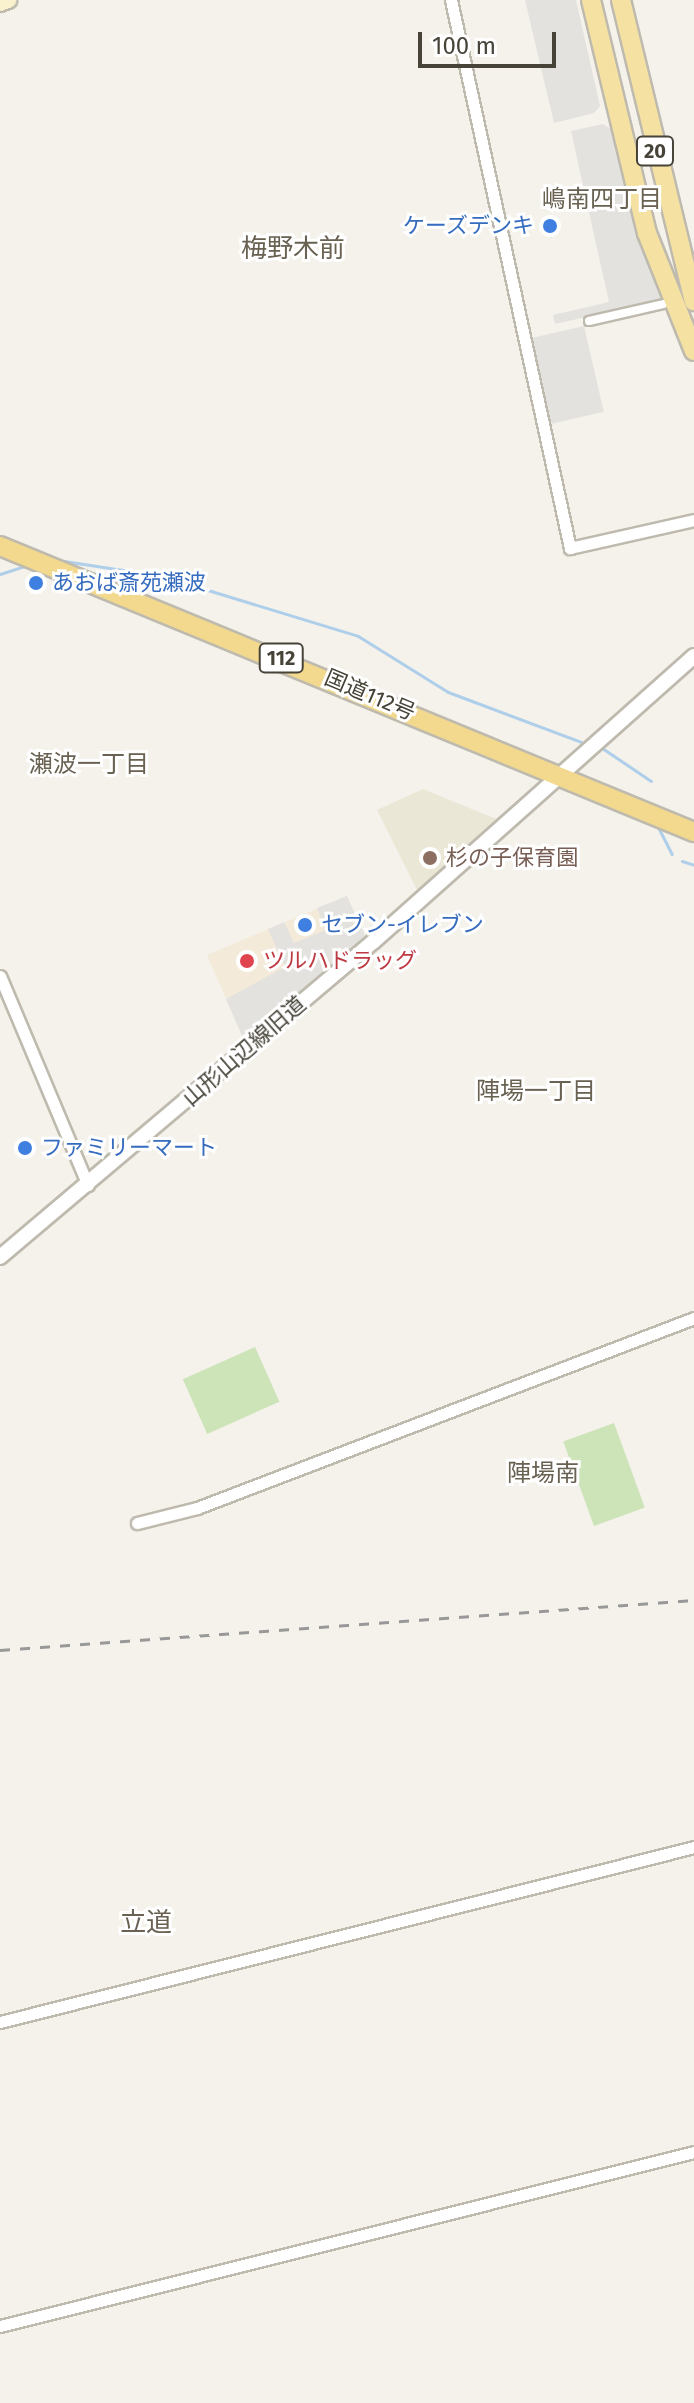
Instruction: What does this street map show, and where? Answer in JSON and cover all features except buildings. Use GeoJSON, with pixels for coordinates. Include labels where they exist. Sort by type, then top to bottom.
{"type":"FeatureCollection","features":[{"type":"Feature","properties":{"kind":"highway","name":"国道112号"},"geometry":{"type":"LineString","coordinates":[[0,546],[282,658],[558,779],[694,832]]}},
{"type":"Feature","properties":{"kind":"main road"},"geometry":{"type":"LineString","coordinates":[[0,3],[8,0]]}},
{"type":"Feature","properties":{"kind":"main road","name":"20"},"geometry":{"type":"LineString","coordinates":[[591,0],[647,233],[694,351]]}},
{"type":"Feature","properties":{"kind":"main road","name":"20"},"geometry":{"type":"LineString","coordinates":[[621,0],[694,301]]}},
{"type":"Feature","properties":{"kind":"street"},"geometry":{"type":"LineString","coordinates":[[451,0],[570,548],[694,520]]}},
{"type":"Feature","properties":{"kind":"street"},"geometry":{"type":"LineString","coordinates":[[589,321],[663,304]]}},
{"type":"Feature","properties":{"kind":"street","name":"山形山辺線旧道"},"geometry":{"type":"LineString","coordinates":[[0,1257],[88,1185],[558,779],[694,656]]}},
{"type":"Feature","properties":{"kind":"street"},"geometry":{"type":"LineString","coordinates":[[0,976],[88,1185]]}},
{"type":"Feature","properties":{"kind":"street"},"geometry":{"type":"LineString","coordinates":[[137,1523],[197,1508],[694,1318]]}},
{"type":"Feature","properties":{"kind":"street"},"geometry":{"type":"LineString","coordinates":[[0,2022],[694,1847]]}},
{"type":"Feature","properties":{"kind":"street"},"geometry":{"type":"LineString","coordinates":[[0,2326],[694,2152]]}},
{"type":"Feature","properties":{"kind":"shaded area"},"geometry":{"type":"Polygon","coordinates":[[[525,0],[576,0],[600,106],[594,113],[554,123],[525,0]]]}},
{"type":"Feature","properties":{"kind":"shaded area"},"geometry":{"type":"Polygon","coordinates":[[[603,124],[611,129],[663,300],[555,324],[553,315],[609,302],[571,131],[603,124]]]}},
{"type":"Feature","properties":{"kind":"shaded area"},"geometry":{"type":"Polygon","coordinates":[[[584,326],[604,412],[548,425],[528,339],[584,326]]]}},
{"type":"Feature","properties":{"kind":"shaded area","name":"杉の子保育園"},"geometry":{"type":"Polygon","coordinates":[[[423,789],[501,821],[419,894],[377,810],[423,789]]]}},
{"type":"Feature","properties":{"kind":"shaded area"},"geometry":{"type":"Polygon","coordinates":[[[347,896],[365,936],[244,1040],[207,955],[347,896]]]}},
{"type":"Feature","properties":{"kind":"shaded area"},"geometry":{"type":"Polygon","coordinates":[[[347,896],[365,936],[244,1040],[226,999],[285,967],[268,929],[284,922],[294,943],[326,930],[317,908],[347,896]]]}},
{"type":"Feature","properties":{"kind":"green space"},"geometry":{"type":"Polygon","coordinates":[[[255,1347],[279,1402],[207,1434],[183,1379],[255,1347]]]}},
{"type":"Feature","properties":{"kind":"green space"},"geometry":{"type":"Polygon","coordinates":[[[614,1423],[645,1508],[594,1526],[563,1441],[614,1423]]]}},
{"type":"Feature","properties":{"kind":"waterway"},"geometry":{"type":"LineString","coordinates":[[64,561],[162,576],[358,636],[448,692],[581,742]]}},
{"type":"Feature","properties":{"kind":"waterway"},"geometry":{"type":"LineString","coordinates":[[0,574],[27,565]]}},
{"type":"Feature","properties":{"kind":"waterway"},"geometry":{"type":"LineString","coordinates":[[602,748],[651,781]]}},
{"type":"Feature","properties":{"kind":"waterway"},"geometry":{"type":"LineString","coordinates":[[659,829],[672,854]]}},
{"type":"Feature","properties":{"kind":"waterway"},"geometry":{"type":"LineString","coordinates":[[682,861],[694,865]]}},
{"type":"Feature","properties":{"kind":"railway"},"geometry":{"type":"LineString","coordinates":[[0,1650],[694,1600]]}},
{"type":"Feature","properties":{"kind":"place","name":"ケーズデンキ"},"geometry":{"type":"Point","coordinates":[550,226]}},
{"type":"Feature","properties":{"kind":"place","name":"あおば斎苑瀬波"},"geometry":{"type":"Point","coordinates":[36,583]}},
{"type":"Feature","properties":{"kind":"place","name":"杉の子保育園"},"geometry":{"type":"Point","coordinates":[430,858]}},
{"type":"Feature","properties":{"kind":"place","name":"セブン-イレブン"},"geometry":{"type":"Point","coordinates":[305,925]}},
{"type":"Feature","properties":{"kind":"place","name":"ツルハドラッグ"},"geometry":{"type":"Point","coordinates":[247,961]}},
{"type":"Feature","properties":{"kind":"place","name":"ファミリーマート"},"geometry":{"type":"Point","coordinates":[25,1148]}},
{"type":"Feature","properties":{"kind":"district","name":"嶋南四丁目"},"geometry":{"type":"Point","coordinates":[602,200]}},
{"type":"Feature","properties":{"kind":"district","name":"梅野木前"},"geometry":{"type":"Point","coordinates":[293,249]}},
{"type":"Feature","properties":{"kind":"district","name":"瀬波一丁目"},"geometry":{"type":"Point","coordinates":[89,765]}},
{"type":"Feature","properties":{"kind":"district","name":"陣場一丁目"},"geometry":{"type":"Point","coordinates":[536,1092]}},
{"type":"Feature","properties":{"kind":"district","name":"陣場南"},"geometry":{"type":"Point","coordinates":[543,1474]}},
{"type":"Feature","properties":{"kind":"district","name":"立道"},"geometry":{"type":"Point","coordinates":[146,1923]}}]}
